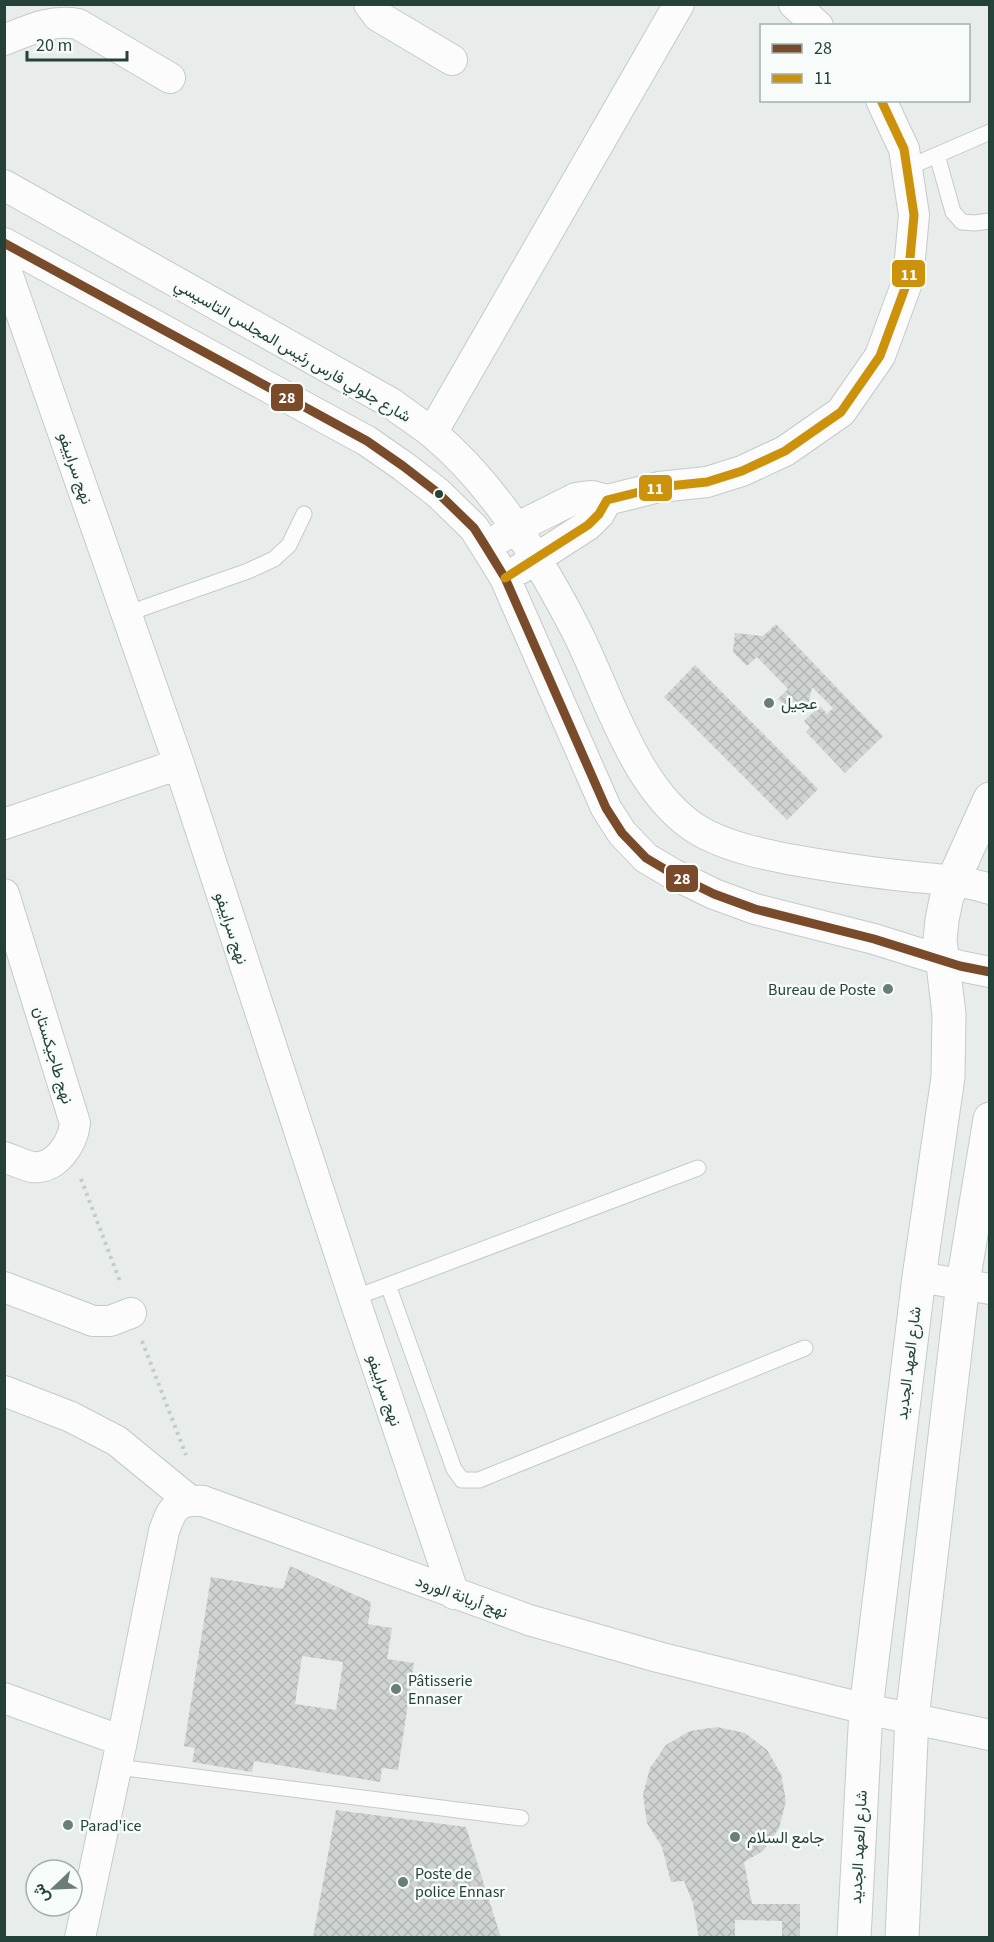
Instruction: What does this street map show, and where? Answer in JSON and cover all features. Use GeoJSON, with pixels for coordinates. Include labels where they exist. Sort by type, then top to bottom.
{"type":"FeatureCollection","features":[{"type":"Feature","properties":{"kind":"main road","name":"شارع العهد الجديد"},"geometry":{"type":"LineString","coordinates":[[854,1938],[866,1709],[919,1277],[948,1077],[950,1014],[940,940],[942,920],[953,880],[990,799]]}},
{"type":"Feature","properties":{"kind":"main road"},"geometry":{"type":"LineString","coordinates":[[902,1938],[912,1719],[976,1286],[990,1119]]}},
{"type":"Feature","properties":{"kind":"street"},"geometry":{"type":"LineString","coordinates":[[369,4],[378,16],[452,60]]}},
{"type":"Feature","properties":{"kind":"street"},"geometry":{"type":"LineString","coordinates":[[432,433],[679,4]]}},
{"type":"Feature","properties":{"kind":"street"},"geometry":{"type":"LineString","coordinates":[[794,4],[816,24]]}},
{"type":"Feature","properties":{"kind":"street"},"geometry":{"type":"LineString","coordinates":[[4,40],[46,24],[65,22],[78,24],[170,78]]}},
{"type":"Feature","properties":{"kind":"street"},"geometry":{"type":"LineString","coordinates":[[486,547],[516,528],[576,498],[592,496],[607,500],[659,487],[707,482],[742,471],[785,451],[841,412],[880,356],[908,280],[914,215],[904,149],[882,102]]}},
{"type":"Feature","properties":{"kind":"street","name":"شارع جلولي فارس رئيس المجلس التاسيسي"},"geometry":{"type":"LineString","coordinates":[[4,185],[391,403],[432,433],[494,497],[516,528],[576,631],[632,751],[672,810],[700,830],[736,846],[768,855],[847,869],[953,880],[990,889]]}},
{"type":"Feature","properties":{"kind":"street"},"geometry":{"type":"LineString","coordinates":[[4,243],[367,441],[438,494],[474,528],[505,578],[606,808],[622,833],[645,858],[714,894],[755,909],[874,939],[942,961],[990,972]]}},
{"type":"Feature","properties":{"kind":"street","name":"نهج سراييفو"},"geometry":{"type":"LineString","coordinates":[[4,264],[179,764],[354,1298],[454,1594]]}},
{"type":"Feature","properties":{"kind":"street"},"geometry":{"type":"LineString","coordinates":[[505,578],[588,525],[599,514],[607,500]]}},
{"type":"Feature","properties":{"kind":"street"},"geometry":{"type":"LineString","coordinates":[[4,824],[179,764]]}},
{"type":"Feature","properties":{"kind":"street","name":"نهج طاجيكستان"},"geometry":{"type":"LineString","coordinates":[[4,894],[75,1123],[74,1135],[69,1146],[53,1161],[43,1166],[32,1167],[4,1157]]}},
{"type":"Feature","properties":{"kind":"street"},"geometry":{"type":"LineString","coordinates":[[919,1277],[976,1286]]}},
{"type":"Feature","properties":{"kind":"street"},"geometry":{"type":"LineString","coordinates":[[4,1287],[93,1321],[110,1321],[131,1312]]}},
{"type":"Feature","properties":{"kind":"street"},"geometry":{"type":"LineString","coordinates":[[4,1391],[71,1417],[117,1441],[189,1500]]}},
{"type":"Feature","properties":{"kind":"street"},"geometry":{"type":"LineString","coordinates":[[80,1938],[120,1754],[164,1531],[175,1508],[189,1500]]}},
{"type":"Feature","properties":{"kind":"street","name":"نهج أريانة الورود"},"geometry":{"type":"LineString","coordinates":[[189,1500],[203,1501],[529,1620],[658,1657],[866,1709],[990,1736]]}},
{"type":"Feature","properties":{"kind":"street"},"geometry":{"type":"LineString","coordinates":[[4,1698],[120,1754]]}},
{"type":"Feature","properties":{"kind":"lane"},"geometry":{"type":"LineString","coordinates":[[907,168],[990,132]]}},
{"type":"Feature","properties":{"kind":"lane"},"geometry":{"type":"LineString","coordinates":[[937,155],[953,212],[962,222],[990,221]]}},
{"type":"Feature","properties":{"kind":"lane"},"geometry":{"type":"LineString","coordinates":[[126,614],[274,559],[290,545],[304,514]]}},
{"type":"Feature","properties":{"kind":"lane"},"geometry":{"type":"LineString","coordinates":[[354,1298],[698,1168]]}},
{"type":"Feature","properties":{"kind":"lane"},"geometry":{"type":"LineString","coordinates":[[388,1285],[454,1469],[462,1480],[479,1480],[805,1348]]}},
{"type":"Feature","properties":{"kind":"lane"},"geometry":{"type":"LineString","coordinates":[[120,1754],[521,1818]]}},
{"type":"Feature","properties":{"kind":"building"},"geometry":{"type":"Polygon","coordinates":[[[776,624],[883,736],[845,773],[806,732],[810,727],[804,721],[820,706],[827,714],[833,708],[812,687],[807,712],[790,711],[778,699],[788,689],[757,657],[747,666],[733,652],[735,633],[763,636],[776,624]]]}},
{"type":"Feature","properties":{"kind":"building"},"geometry":{"type":"Polygon","coordinates":[[[695,665],[818,789],[787,820],[664,697],[695,665]]]}},
{"type":"Feature","properties":{"kind":"building"},"geometry":{"type":"Polygon","coordinates":[[[290,1566],[371,1602],[368,1624],[392,1628],[387,1659],[414,1663],[398,1770],[382,1768],[380,1782],[254,1761],[252,1772],[192,1762],[195,1748],[184,1746],[211,1577],[283,1589],[290,1566]],[[302,1656],[295,1704],[336,1710],[343,1662],[302,1656]]]}},
{"type":"Feature","properties":{"kind":"building"},"geometry":{"type":"Polygon","coordinates":[[[717,1727],[745,1733],[767,1750],[781,1774],[786,1801],[779,1828],[763,1851],[744,1862],[752,1904],[800,1904],[800,1938],[782,1938],[782,1921],[735,1920],[735,1938],[699,1938],[693,1903],[684,1881],[671,1882],[662,1847],[647,1823],[643,1795],[650,1768],[666,1745],[690,1731],[717,1727]]]}},
{"type":"Feature","properties":{"kind":"building","name":"Poste de police Ennasr"},"geometry":{"type":"Polygon","coordinates":[[[336,1810],[466,1827],[501,1938],[313,1938],[336,1810]]]}},
{"type":"Feature","properties":{"kind":"transit line","name":"11"},"geometry":{"type":"LineString","coordinates":[[505,578],[588,525],[599,514],[607,500],[659,487],[707,482],[742,471],[785,451],[841,412],[880,356],[908,280],[914,215],[904,149],[882,102]]}},
{"type":"Feature","properties":{"kind":"transit line","name":"28"},"geometry":{"type":"LineString","coordinates":[[4,243],[367,441],[438,493],[474,528],[505,578],[606,808],[622,833],[646,858],[714,894],[755,909],[874,939],[960,966],[990,972]]}},
{"type":"Feature","properties":{"kind":"place","name":"عجيل"},"geometry":{"type":"Point","coordinates":[769,703]}},
{"type":"Feature","properties":{"kind":"place","name":"Bureau de Poste"},"geometry":{"type":"Point","coordinates":[888,989]}},
{"type":"Feature","properties":{"kind":"place","name":"Pâtisserie Ennaser"},"geometry":{"type":"Point","coordinates":[396,1689]}},
{"type":"Feature","properties":{"kind":"place","name":"Parad'ice"},"geometry":{"type":"Point","coordinates":[68,1825]}},
{"type":"Feature","properties":{"kind":"place","name":"جامع السلام"},"geometry":{"type":"Point","coordinates":[735,1837]}},
{"type":"Feature","properties":{"kind":"place","name":"Poste de police Ennasr"},"geometry":{"type":"Point","coordinates":[403,1882]}}]}
